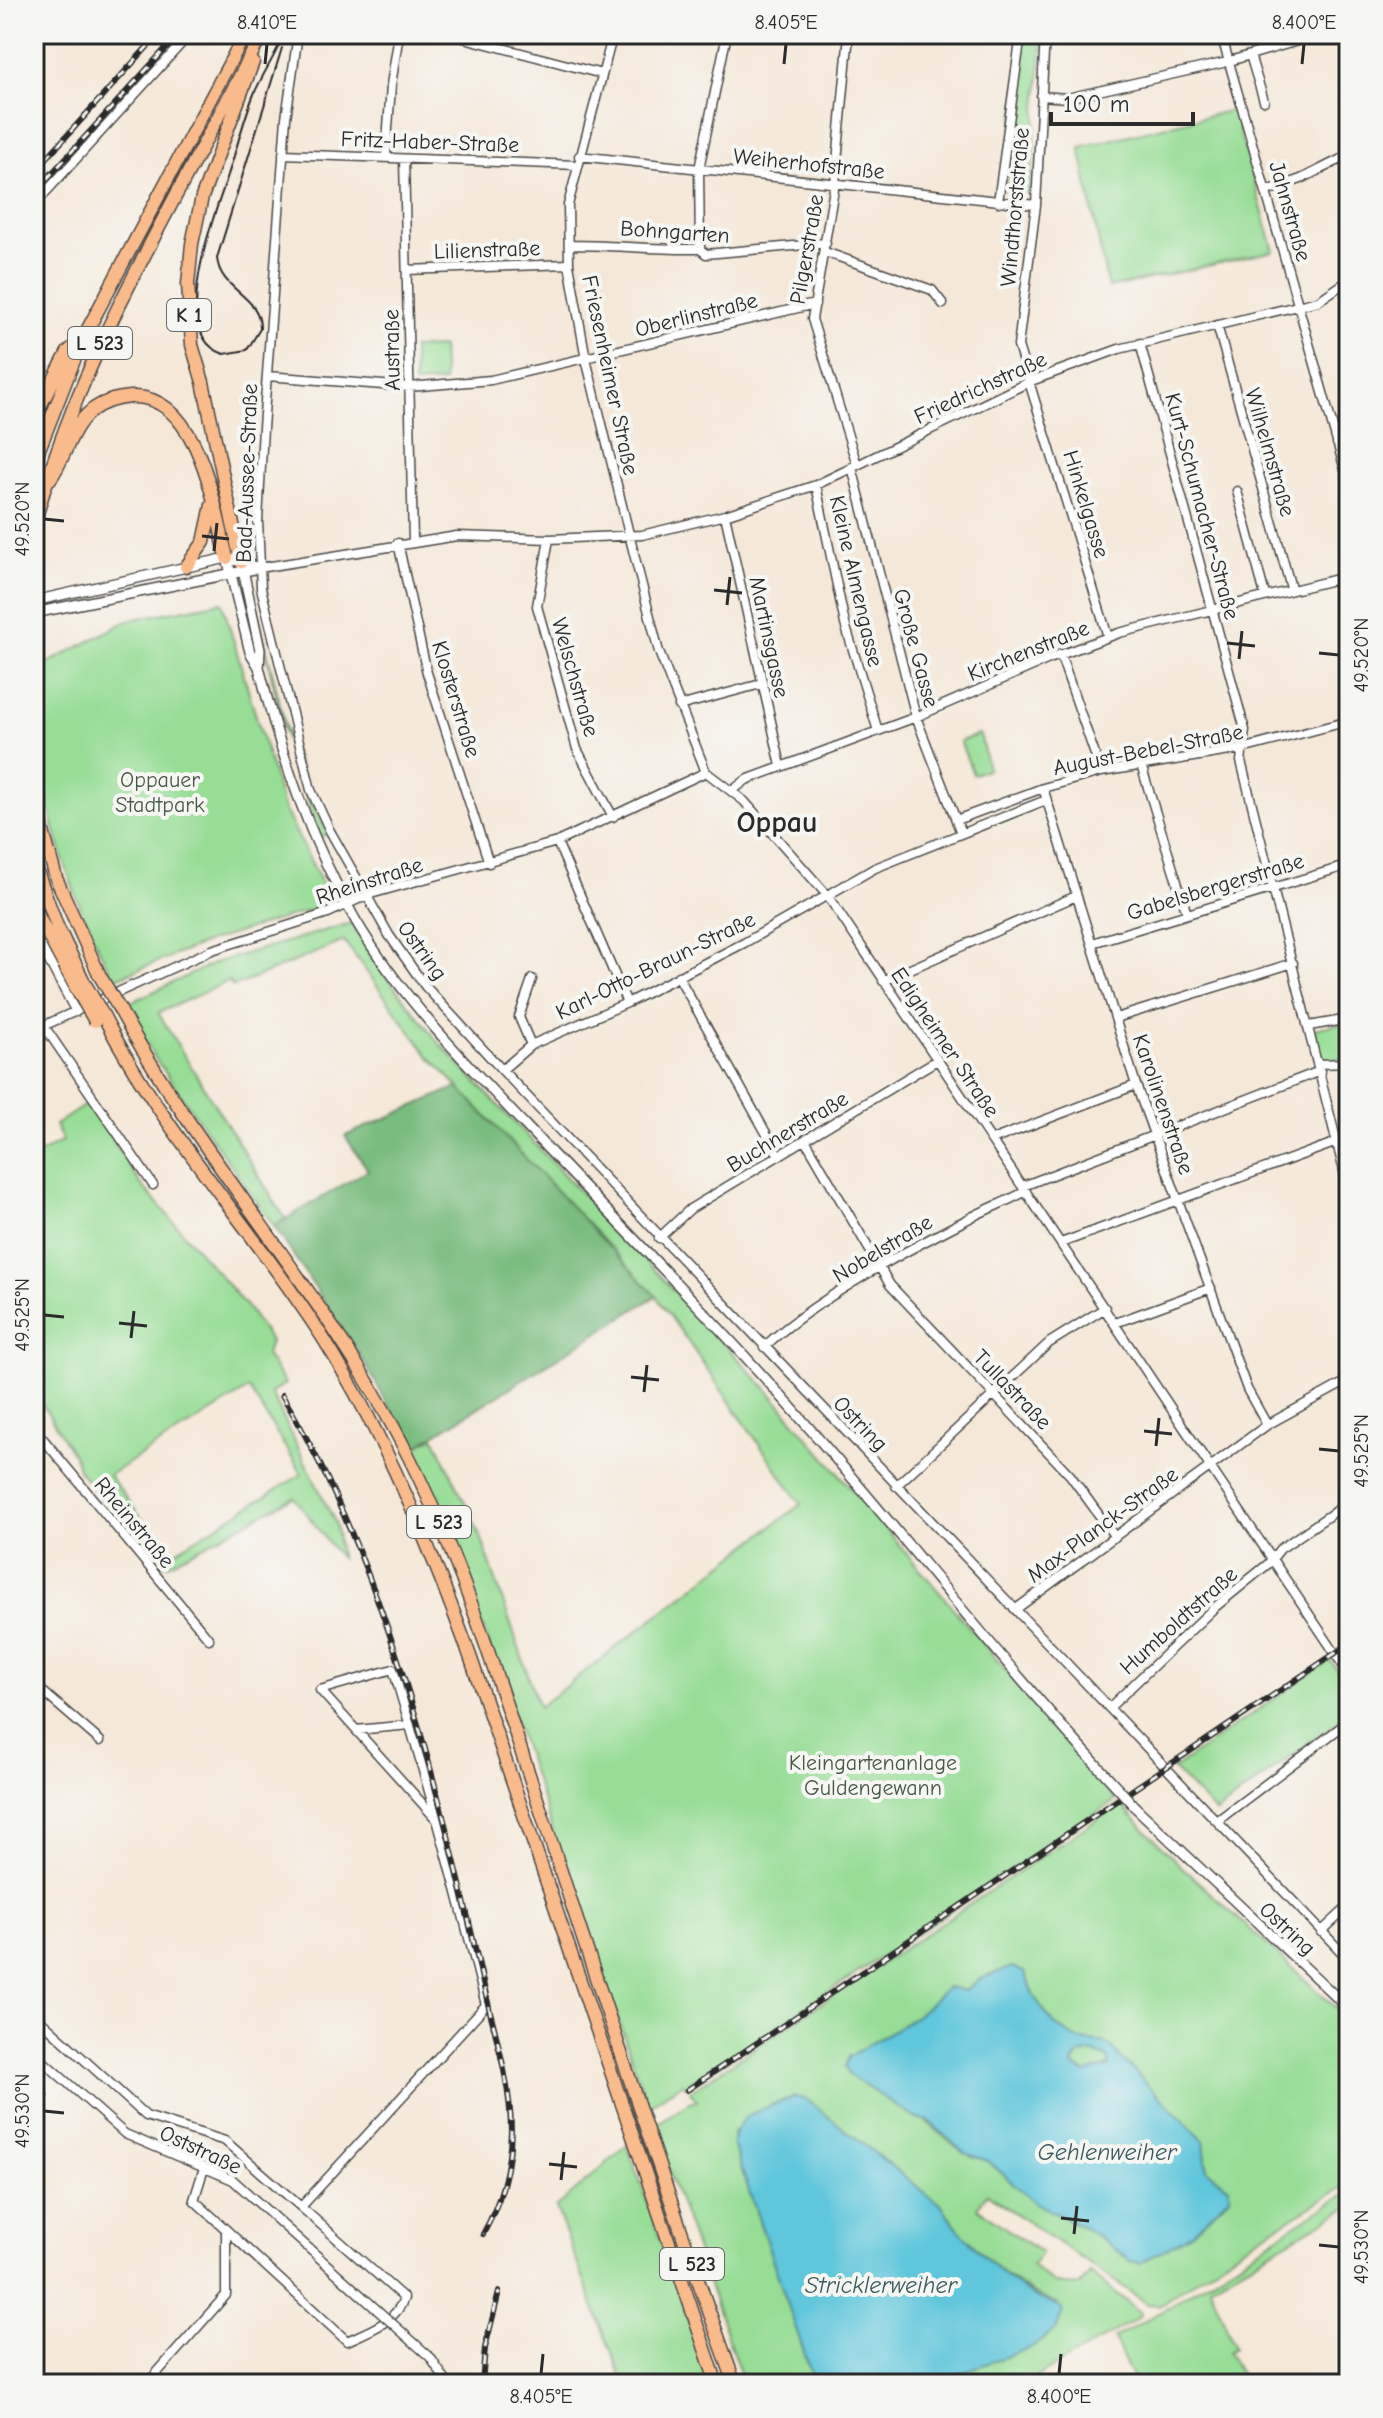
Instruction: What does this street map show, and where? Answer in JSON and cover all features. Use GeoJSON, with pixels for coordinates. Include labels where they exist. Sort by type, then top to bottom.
{"type":"FeatureCollection","features":[{"type":"Feature","properties":{"kind":"highway","name":"L 523"},"geometry":{"type":"LineString","coordinates":[[34,462],[82,340],[245,34]]}},
{"type":"Feature","properties":{"kind":"highway","name":"L 523"},"geometry":{"type":"LineString","coordinates":[[34,525],[90,362],[259,40]]}},
{"type":"Feature","properties":{"kind":"highway","name":"K 1"},"geometry":{"type":"LineString","coordinates":[[242,566],[203,382],[192,345],[188,284],[192,244],[202,197],[249,80],[259,40]]}},
{"type":"Feature","properties":{"kind":"highway"},"geometry":{"type":"LineString","coordinates":[[34,418],[68,352],[82,340]]}},
{"type":"Feature","properties":{"kind":"highway"},"geometry":{"type":"LineString","coordinates":[[44,489],[59,468],[70,439],[90,411],[105,402],[138,397],[164,406],[188,431],[197,448],[227,558]]}},
{"type":"Feature","properties":{"kind":"highway"},"geometry":{"type":"LineString","coordinates":[[186,567],[204,542],[212,505]]}},
{"type":"Feature","properties":{"kind":"highway","name":"L 523"},"geometry":{"type":"LineString","coordinates":[[34,799],[56,878],[100,976],[179,1105],[335,1327],[410,1459],[441,1528],[487,1651],[735,2384]]}},
{"type":"Feature","properties":{"kind":"highway","name":"L 523"},"geometry":{"type":"LineString","coordinates":[[34,863],[81,986],[99,1019],[322,1336],[396,1468],[427,1536],[717,2384]]}},
{"type":"Feature","properties":{"kind":"highway"},"geometry":{"type":"LineString","coordinates":[[34,908],[81,986]]}},
{"type":"Feature","properties":{"kind":"street"},"geometry":{"type":"LineString","coordinates":[[34,205],[190,34]]}},
{"type":"Feature","properties":{"kind":"street","name":"Bad-Aussee-Straße"},"geometry":{"type":"LineString","coordinates":[[298,34],[292,56],[283,154],[258,521],[259,568],[283,687],[311,790],[355,880],[367,895]]}},
{"type":"Feature","properties":{"kind":"street"},"geometry":{"type":"LineString","coordinates":[[386,157],[391,85],[399,34]]}},
{"type":"Feature","properties":{"kind":"street"},"geometry":{"type":"LineString","coordinates":[[449,34],[602,74]]}},
{"type":"Feature","properties":{"kind":"street","name":"Friesenheimer Straße"},"geometry":{"type":"LineString","coordinates":[[613,34],[568,205],[569,264],[586,359],[629,536]]}},
{"type":"Feature","properties":{"kind":"street"},"geometry":{"type":"LineString","coordinates":[[700,249],[699,169],[727,34]]}},
{"type":"Feature","properties":{"kind":"street","name":"Pilgerstraße"},"geometry":{"type":"LineString","coordinates":[[849,34],[835,183],[812,319],[855,466]]}},
{"type":"Feature","properties":{"kind":"street","name":"Windthorststraße"},"geometry":{"type":"LineString","coordinates":[[998,202],[1021,34]]}},
{"type":"Feature","properties":{"kind":"street","name":"Windthorststraße"},"geometry":{"type":"LineString","coordinates":[[1031,381],[1018,346],[1036,205],[1045,34]]}},
{"type":"Feature","properties":{"kind":"street","name":"Jahnstraße"},"geometry":{"type":"LineString","coordinates":[[1221,34],[1349,484]]}},
{"type":"Feature","properties":{"kind":"street"},"geometry":{"type":"LineString","coordinates":[[1041,96],[1067,98],[1228,61],[1321,34]]}},
{"type":"Feature","properties":{"kind":"street"},"geometry":{"type":"LineString","coordinates":[[1250,55],[1264,101]]}},
{"type":"Feature","properties":{"kind":"street","name":"Fritz-Haber-Straße"},"geometry":{"type":"LineString","coordinates":[[283,154],[578,161]]}},
{"type":"Feature","properties":{"kind":"street"},"geometry":{"type":"LineString","coordinates":[[1267,191],[1301,179],[1349,155]]}},
{"type":"Feature","properties":{"kind":"street","name":"Austraße"},"geometry":{"type":"LineString","coordinates":[[404,159],[413,541]]}},
{"type":"Feature","properties":{"kind":"street","name":"Weiherhofstraße"},"geometry":{"type":"LineString","coordinates":[[578,161],[699,169],[1036,205]]}},
{"type":"Feature","properties":{"kind":"street","name":"Bohngarten"},"geometry":{"type":"LineString","coordinates":[[569,245],[634,244],[648,250],[700,249],[706,254],[801,243],[825,247]]}},
{"type":"Feature","properties":{"kind":"street"},"geometry":{"type":"LineString","coordinates":[[825,247],[932,290],[943,304]]}},
{"type":"Feature","properties":{"kind":"street","name":"Lilienstraße"},"geometry":{"type":"LineString","coordinates":[[407,270],[569,264]]}},
{"type":"Feature","properties":{"kind":"street","name":"Friedrichstraße"},"geometry":{"type":"LineString","coordinates":[[259,568],[398,543],[457,536],[549,539],[629,536],[725,515],[816,485],[1031,381],[1140,343],[1318,301],[1349,280]]}},
{"type":"Feature","properties":{"kind":"street","name":"Oberlinstraße"},"geometry":{"type":"LineString","coordinates":[[267,376],[409,387],[491,380],[815,304]]}},
{"type":"Feature","properties":{"kind":"street","name":"Wilhelmstraße"},"geometry":{"type":"LineString","coordinates":[[1217,325],[1291,588]]}},
{"type":"Feature","properties":{"kind":"street","name":"Kurt-Schumacher-Straße"},"geometry":{"type":"LineString","coordinates":[[1140,343],[1245,730],[1241,761],[1349,1191]]}},
{"type":"Feature","properties":{"kind":"street","name":"Hinkelgasse"},"geometry":{"type":"LineString","coordinates":[[1031,381],[1108,637]]}},
{"type":"Feature","properties":{"kind":"street"},"geometry":{"type":"LineString","coordinates":[[1337,443],[1349,440]]}},
{"type":"Feature","properties":{"kind":"street","name":"Große Gasse"},"geometry":{"type":"LineString","coordinates":[[855,466],[916,717],[961,833]]}},
{"type":"Feature","properties":{"kind":"street","name":"Kleine Almengasse"},"geometry":{"type":"LineString","coordinates":[[816,485],[845,624],[878,731]]}},
{"type":"Feature","properties":{"kind":"street"},"geometry":{"type":"LineString","coordinates":[[1237,491],[1265,595]]}},
{"type":"Feature","properties":{"kind":"street","name":"Martinsgasse"},"geometry":{"type":"LineString","coordinates":[[725,515],[781,766]]}},
{"type":"Feature","properties":{"kind":"street"},"geometry":{"type":"LineString","coordinates":[[629,536],[659,652],[706,772]]}},
{"type":"Feature","properties":{"kind":"street","name":"Welschstraße"},"geometry":{"type":"LineString","coordinates":[[549,539],[537,606],[577,749],[613,817]]}},
{"type":"Feature","properties":{"kind":"street","name":"Klosterstraße"},"geometry":{"type":"LineString","coordinates":[[398,543],[427,673],[489,863]]}},
{"type":"Feature","properties":{"kind":"street"},"geometry":{"type":"LineString","coordinates":[[34,601],[227,558],[242,566],[259,568]]}},
{"type":"Feature","properties":{"kind":"street","name":"K 1"},"geometry":{"type":"LineString","coordinates":[[227,558],[250,652],[259,667],[296,797],[347,904]]}},
{"type":"Feature","properties":{"kind":"street"},"geometry":{"type":"LineString","coordinates":[[34,613],[230,573],[242,566]]}},
{"type":"Feature","properties":{"kind":"street","name":"K 1"},"geometry":{"type":"LineString","coordinates":[[242,566],[260,650],[259,667]]}},
{"type":"Feature","properties":{"kind":"street","name":"Kirchenstraße"},"geometry":{"type":"LineString","coordinates":[[732,791],[746,780],[916,717],[1060,654],[1108,637],[1291,588],[1349,576]]}},
{"type":"Feature","properties":{"kind":"street"},"geometry":{"type":"LineString","coordinates":[[1060,654],[1101,772]]}},
{"type":"Feature","properties":{"kind":"street"},"geometry":{"type":"LineString","coordinates":[[679,706],[761,684]]}},
{"type":"Feature","properties":{"kind":"street","name":"August-Bebel-Straße"},"geometry":{"type":"LineString","coordinates":[[956,820],[1043,788],[1101,772],[1242,749],[1349,721]]}},
{"type":"Feature","properties":{"kind":"street"},"geometry":{"type":"LineString","coordinates":[[1141,765],[1187,914]]}},
{"type":"Feature","properties":{"kind":"street","name":"Rheinstraße"},"geometry":{"type":"LineString","coordinates":[[34,1030],[212,950],[367,895],[557,842],[706,772]]}},
{"type":"Feature","properties":{"kind":"street","name":"Edigheimer Straße"},"geometry":{"type":"LineString","coordinates":[[706,772],[732,791],[827,895],[1349,1674]]}},
{"type":"Feature","properties":{"kind":"street","name":"Karolinenstraße"},"geometry":{"type":"LineString","coordinates":[[1043,788],[1136,1085],[1247,1389],[1267,1425]]}},
{"type":"Feature","properties":{"kind":"street","name":"August-Bebel-Straße"},"geometry":{"type":"LineString","coordinates":[[827,895],[875,868],[1046,800]]}},
{"type":"Feature","properties":{"kind":"street"},"geometry":{"type":"LineString","coordinates":[[557,842],[627,1003]]}},
{"type":"Feature","properties":{"kind":"street","name":"Gabelsbergerstraße"},"geometry":{"type":"LineString","coordinates":[[1092,943],[1349,865]]}},
{"type":"Feature","properties":{"kind":"street","name":"Ostring"},"geometry":{"type":"LineString","coordinates":[[367,895],[389,935],[425,986],[502,1070],[1349,1960]]}},
{"type":"Feature","properties":{"kind":"street","name":"Karl-Otto-Braun-Straße"},"geometry":{"type":"LineString","coordinates":[[502,1070],[531,1045],[627,1003],[827,895]]}},
{"type":"Feature","properties":{"kind":"street"},"geometry":{"type":"LineString","coordinates":[[883,981],[1076,896]]}},
{"type":"Feature","properties":{"kind":"street","name":"Ostring"},"geometry":{"type":"LineString","coordinates":[[347,904],[381,960],[443,1038],[752,1364],[877,1505],[1052,1717],[1135,1807],[1349,2009]]}},
{"type":"Feature","properties":{"kind":"street"},"geometry":{"type":"LineString","coordinates":[[34,933],[76,1012]]}},
{"type":"Feature","properties":{"kind":"street"},"geometry":{"type":"LineString","coordinates":[[1116,1018],[1293,963]]}},
{"type":"Feature","properties":{"kind":"street"},"geometry":{"type":"LineString","coordinates":[[678,976],[779,1156]]}},
{"type":"Feature","properties":{"kind":"street"},"geometry":{"type":"LineString","coordinates":[[531,1045],[519,1017],[532,979]]}},
{"type":"Feature","properties":{"kind":"street"},"geometry":{"type":"LineString","coordinates":[[1309,1026],[1349,1019]]}},
{"type":"Feature","properties":{"kind":"street"},"geometry":{"type":"LineString","coordinates":[[44,1026],[153,1185]]}},
{"type":"Feature","properties":{"kind":"street","name":"Buchnerstraße"},"geometry":{"type":"LineString","coordinates":[[659,1238],[690,1209],[937,1060]]}},
{"type":"Feature","properties":{"kind":"street","name":"Nobelstraße"},"geometry":{"type":"LineString","coordinates":[[764,1347],[790,1323],[967,1218],[1025,1188],[1319,1068],[1349,1063]]}},
{"type":"Feature","properties":{"kind":"street"},"geometry":{"type":"LineString","coordinates":[[992,1140],[1136,1085]]}},
{"type":"Feature","properties":{"kind":"street","name":"Tullastraße"},"geometry":{"type":"LineString","coordinates":[[806,1141],[899,1296],[1070,1475],[1115,1537]]}},
{"type":"Feature","properties":{"kind":"street"},"geometry":{"type":"LineString","coordinates":[[1061,1243],[1337,1142]]}},
{"type":"Feature","properties":{"kind":"street"},"geometry":{"type":"LineString","coordinates":[[1349,1262],[1349,1274]]}},
{"type":"Feature","properties":{"kind":"street"},"geometry":{"type":"LineString","coordinates":[[1115,1323],[1211,1288]]}},
{"type":"Feature","properties":{"kind":"street"},"geometry":{"type":"LineString","coordinates":[[896,1486],[1060,1334],[1105,1308]]}},
{"type":"Feature","properties":{"kind":"street"},"geometry":{"type":"LineString","coordinates":[[1210,1467],[1267,1425],[1349,1380]]}},
{"type":"Feature","properties":{"kind":"street","name":"Rheinstraße"},"geometry":{"type":"LineString","coordinates":[[34,1428],[209,1639]]}},
{"type":"Feature","properties":{"kind":"street","name":"Max-Planck-Straße"},"geometry":{"type":"LineString","coordinates":[[1016,1609],[1210,1467]]}},
{"type":"Feature","properties":{"kind":"street"},"geometry":{"type":"LineString","coordinates":[[1271,1559],[1280,1549],[1349,1502]]}},
{"type":"Feature","properties":{"kind":"street","name":"Humboldtstraße"},"geometry":{"type":"LineString","coordinates":[[1109,1708],[1271,1559]]}},
{"type":"Feature","properties":{"kind":"street"},"geometry":{"type":"LineString","coordinates":[[301,2207],[486,2005],[441,1824],[393,1669],[320,1690],[441,1824]]}},
{"type":"Feature","properties":{"kind":"street"},"geometry":{"type":"LineString","coordinates":[[34,1684],[100,1741]]}},
{"type":"Feature","properties":{"kind":"street"},"geometry":{"type":"LineString","coordinates":[[1217,1821],[1349,1721]]}},
{"type":"Feature","properties":{"kind":"street"},"geometry":{"type":"LineString","coordinates":[[356,1730],[410,1725]]}},
{"type":"Feature","properties":{"kind":"street"},"geometry":{"type":"LineString","coordinates":[[1321,1932],[1349,1906]]}},
{"type":"Feature","properties":{"kind":"street"},"geometry":{"type":"LineString","coordinates":[[34,2014],[146,2116],[225,2141],[404,2298],[400,2309],[379,2326],[347,2341],[194,2200],[204,2168]]}},
{"type":"Feature","properties":{"kind":"street","name":"Oststraße"},"geometry":{"type":"LineString","coordinates":[[34,2053],[125,2134],[233,2180],[430,2357],[448,2384]]}},
{"type":"Feature","properties":{"kind":"street"},"geometry":{"type":"LineString","coordinates":[[34,2106],[43,2096]]}},
{"type":"Feature","properties":{"kind":"street"},"geometry":{"type":"LineString","coordinates":[[147,2384],[226,2295],[226,2230]]}},
{"type":"Feature","properties":{"kind":"green space"},"geometry":{"type":"Polygon","coordinates":[[[1024,35],[1043,37],[1030,193],[1006,191],[1024,35]]]}},
{"type":"Feature","properties":{"kind":"green space"},"geometry":{"type":"Polygon","coordinates":[[[1233,110],[1274,251],[1108,288],[1080,147],[1233,110]]]}},
{"type":"Feature","properties":{"kind":"green space"},"geometry":{"type":"Polygon","coordinates":[[[442,347],[444,382],[414,384],[413,348],[442,347]]]}},
{"type":"Feature","properties":{"kind":"green space"},"geometry":{"type":"Polygon","coordinates":[[[253,594],[287,733],[308,794],[328,834],[320,837],[285,735],[253,594]]]}},
{"type":"Feature","properties":{"kind":"green space","name":"Oppauer Stadtpark"},"geometry":{"type":"Polygon","coordinates":[[[222,602],[283,807],[332,903],[208,942],[114,979],[76,896],[49,808],[40,748],[39,668],[129,620],[222,602]]]}},
{"type":"Feature","properties":{"kind":"green space"},"geometry":{"type":"Polygon","coordinates":[[[980,734],[988,769],[973,774],[960,741],[980,734]]]}},
{"type":"Feature","properties":{"kind":"green space","name":"Kleingartenanlage Guldengewann"},"geometry":{"type":"Polygon","coordinates":[[[351,923],[382,971],[441,1045],[766,1388],[1116,1800],[687,2087],[683,2083],[648,2106],[449,1530],[412,1449],[434,1437],[481,1537],[539,1707],[801,1504],[656,1296],[428,1055],[344,941],[233,987],[229,981],[158,1013],[286,1220],[274,1226],[155,1058],[125,1005],[217,962],[351,923]]]}},
{"type":"Feature","properties":{"kind":"green space"},"geometry":{"type":"Polygon","coordinates":[[[1349,1022],[1349,1059],[1321,1060],[1313,1029],[1349,1022]]]}},
{"type":"Feature","properties":{"kind":"green space"},"geometry":{"type":"Polygon","coordinates":[[[458,1087],[656,1296],[412,1449],[365,1363],[274,1226],[368,1170],[345,1136],[458,1087]]]}},
{"type":"Feature","properties":{"kind":"green space"},"geometry":{"type":"Polygon","coordinates":[[[90,1102],[139,1182],[246,1306],[270,1341],[266,1355],[285,1384],[271,1393],[336,1524],[340,1558],[294,1497],[169,1564],[155,1564],[78,1470],[76,1460],[34,1390],[34,1156],[63,1141],[55,1125],[90,1102]],[[249,1389],[109,1475],[169,1555],[302,1474],[249,1389]]]}},
{"type":"Feature","properties":{"kind":"green space"},"geometry":{"type":"Polygon","coordinates":[[[1330,1660],[1349,1686],[1349,1713],[1216,1813],[1173,1769],[1330,1660]]]}},
{"type":"Feature","properties":{"kind":"green space"},"geometry":{"type":"Polygon","coordinates":[[[1120,1804],[1181,1866],[1349,2020],[1349,2184],[1255,2239],[1159,2305],[1148,2304],[987,2194],[977,2208],[1041,2253],[1032,2265],[1043,2275],[1053,2282],[1072,2286],[1080,2285],[1090,2273],[1141,2313],[1138,2318],[1024,2384],[929,2384],[1030,2348],[1056,2303],[1024,2288],[992,2264],[942,2206],[733,2132],[733,2144],[815,2384],[744,2384],[653,2127],[691,2101],[697,2101],[690,2091],[1120,1804]],[[1012,1967],[980,1979],[965,1991],[947,1988],[916,2016],[849,2057],[964,2153],[988,2161],[1037,2204],[1094,2233],[1130,2261],[1141,2262],[1192,2233],[1229,2197],[1229,2187],[1207,2170],[1204,2141],[1106,2043],[1080,2040],[1056,2026],[1034,1997],[1025,1973],[1012,1967]]]}},
{"type":"Feature","properties":{"kind":"green space"},"geometry":{"type":"Polygon","coordinates":[[[1094,2052],[1108,2058],[1110,2066],[1087,2073],[1072,2065],[1079,2055],[1094,2052]]]}},
{"type":"Feature","properties":{"kind":"green space"},"geometry":{"type":"Polygon","coordinates":[[[627,2145],[711,2384],[624,2384],[556,2208],[627,2145]]]}},
{"type":"Feature","properties":{"kind":"green space"},"geometry":{"type":"Polygon","coordinates":[[[1349,2193],[1349,2207],[1210,2286],[1235,2348],[1228,2352],[1245,2384],[1150,2384],[1149,2380],[1135,2384],[1114,2338],[1174,2304],[1349,2193]]]}},
{"type":"Feature","properties":{"kind":"water","name":"Gehlenweiher"},"geometry":{"type":"Polygon","coordinates":[[[1012,1967],[1025,1973],[1034,1997],[1056,2026],[1080,2040],[1106,2043],[1204,2141],[1207,2170],[1229,2187],[1229,2197],[1192,2233],[1141,2263],[1130,2261],[1094,2233],[1037,2204],[988,2161],[964,2153],[929,2121],[915,2118],[849,2075],[845,2066],[849,2057],[916,2016],[947,1988],[965,1991],[980,1979],[1012,1967]],[[1094,2052],[1079,2055],[1072,2065],[1086,2073],[1110,2066],[1108,2058],[1094,2052]]]}},
{"type":"Feature","properties":{"kind":"water","name":"Stricklerweiher"},"geometry":{"type":"Polygon","coordinates":[[[795,2097],[806,2099],[942,2206],[972,2243],[1010,2280],[1036,2297],[1060,2307],[1063,2310],[1057,2329],[1030,2348],[929,2384],[815,2384],[733,2144],[739,2125],[746,2118],[795,2097]]]}},
{"type":"Feature","properties":{"kind":"tram line"},"geometry":{"type":"LineString","coordinates":[[282,48],[217,258],[225,279],[254,308],[260,329],[247,350],[224,354],[207,343],[198,324],[196,300],[199,272],[250,104],[284,34]]}},
{"type":"Feature","properties":{"kind":"railway"},"geometry":{"type":"LineString","coordinates":[[34,172],[159,34]]}},
{"type":"Feature","properties":{"kind":"railway"},"geometry":{"type":"LineString","coordinates":[[34,193],[179,34]]}},
{"type":"Feature","properties":{"kind":"railway"},"geometry":{"type":"LineString","coordinates":[[282,1395],[317,1459],[378,1600],[425,1750],[464,1899],[504,2070],[510,2111],[506,2171],[500,2197],[483,2234]]}},
{"type":"Feature","properties":{"kind":"railway"},"geometry":{"type":"LineString","coordinates":[[687,2090],[1349,1644]]}},
{"type":"Feature","properties":{"kind":"railway"},"geometry":{"type":"LineString","coordinates":[[482,2384],[485,2348],[499,2292]]}},
{"type":"Feature","properties":{"kind":"district","name":"Oppau"},"geometry":{"type":"Point","coordinates":[777,822]}}]}
